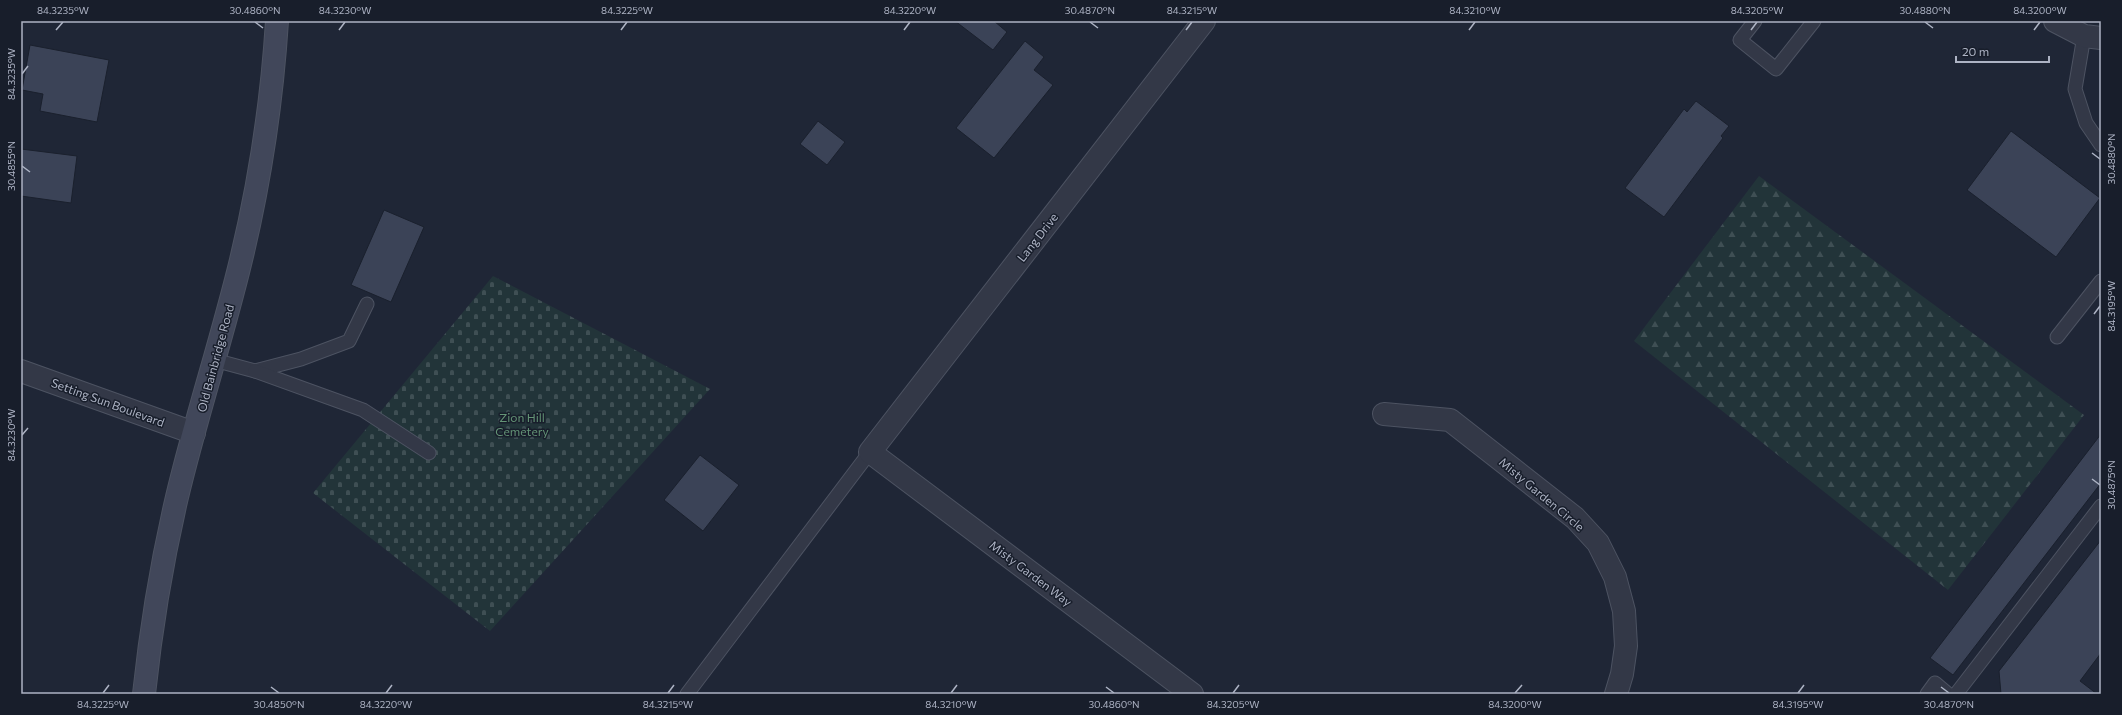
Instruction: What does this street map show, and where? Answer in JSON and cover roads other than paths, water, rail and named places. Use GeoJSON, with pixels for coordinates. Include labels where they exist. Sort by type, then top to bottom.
{"type":"FeatureCollection","features":[{"type":"Feature","properties":{"kind":"main road","name":"Old Bainbridge Road"},"geometry":{"type":"LineString","coordinates":[[144,694],[154,614],[177,497],[241,260],[261,162],[274,68],[277,21]]}},
{"type":"Feature","properties":{"kind":"street","name":"Lang Drive"},"geometry":{"type":"LineString","coordinates":[[870,452],[1204,21]]}},
{"type":"Feature","properties":{"kind":"street"},"geometry":{"type":"LineString","coordinates":[[2055,21],[2093,37]]}},
{"type":"Feature","properties":{"kind":"street","name":"Setting Sun Boulevard"},"geometry":{"type":"LineString","coordinates":[[21,371],[194,433]]}},
{"type":"Feature","properties":{"kind":"street","name":"Misty Garden Circle"},"geometry":{"type":"LineString","coordinates":[[1384,414],[1450,420],[1575,518],[1598,543],[1615,577],[1624,611],[1626,646],[1622,674],[1616,694]]}},
{"type":"Feature","properties":{"kind":"street","name":"Misty Garden Way"},"geometry":{"type":"LineString","coordinates":[[870,452],[1192,694]]}},
{"type":"Feature","properties":{"kind":"lane"},"geometry":{"type":"LineString","coordinates":[[1755,21],[1740,40],[1776,69],[1814,21]]}},
{"type":"Feature","properties":{"kind":"lane"},"geometry":{"type":"LineString","coordinates":[[2093,37],[2075,89],[2086,123],[2101,145]]}},
{"type":"Feature","properties":{"kind":"lane"},"geometry":{"type":"LineString","coordinates":[[2056,337],[2101,281]]}},
{"type":"Feature","properties":{"kind":"lane"},"geometry":{"type":"LineString","coordinates":[[255,371],[301,359],[349,341],[367,304]]}},
{"type":"Feature","properties":{"kind":"lane"},"geometry":{"type":"LineString","coordinates":[[214,360],[255,371],[363,410],[429,453]]}},
{"type":"Feature","properties":{"kind":"lane"},"geometry":{"type":"LineString","coordinates":[[687,694],[870,452]]}},
{"type":"Feature","properties":{"kind":"lane"},"geometry":{"type":"LineString","coordinates":[[1956,694],[2101,506]]}},
{"type":"Feature","properties":{"kind":"lane"},"geometry":{"type":"LineString","coordinates":[[1927,694],[1935,683],[1948,694]]}},
{"type":"Feature","properties":{"kind":"park label","name":"Zion Hill Cemetery"},"geometry":{"type":"Point","coordinates":[522,424]}}]}
